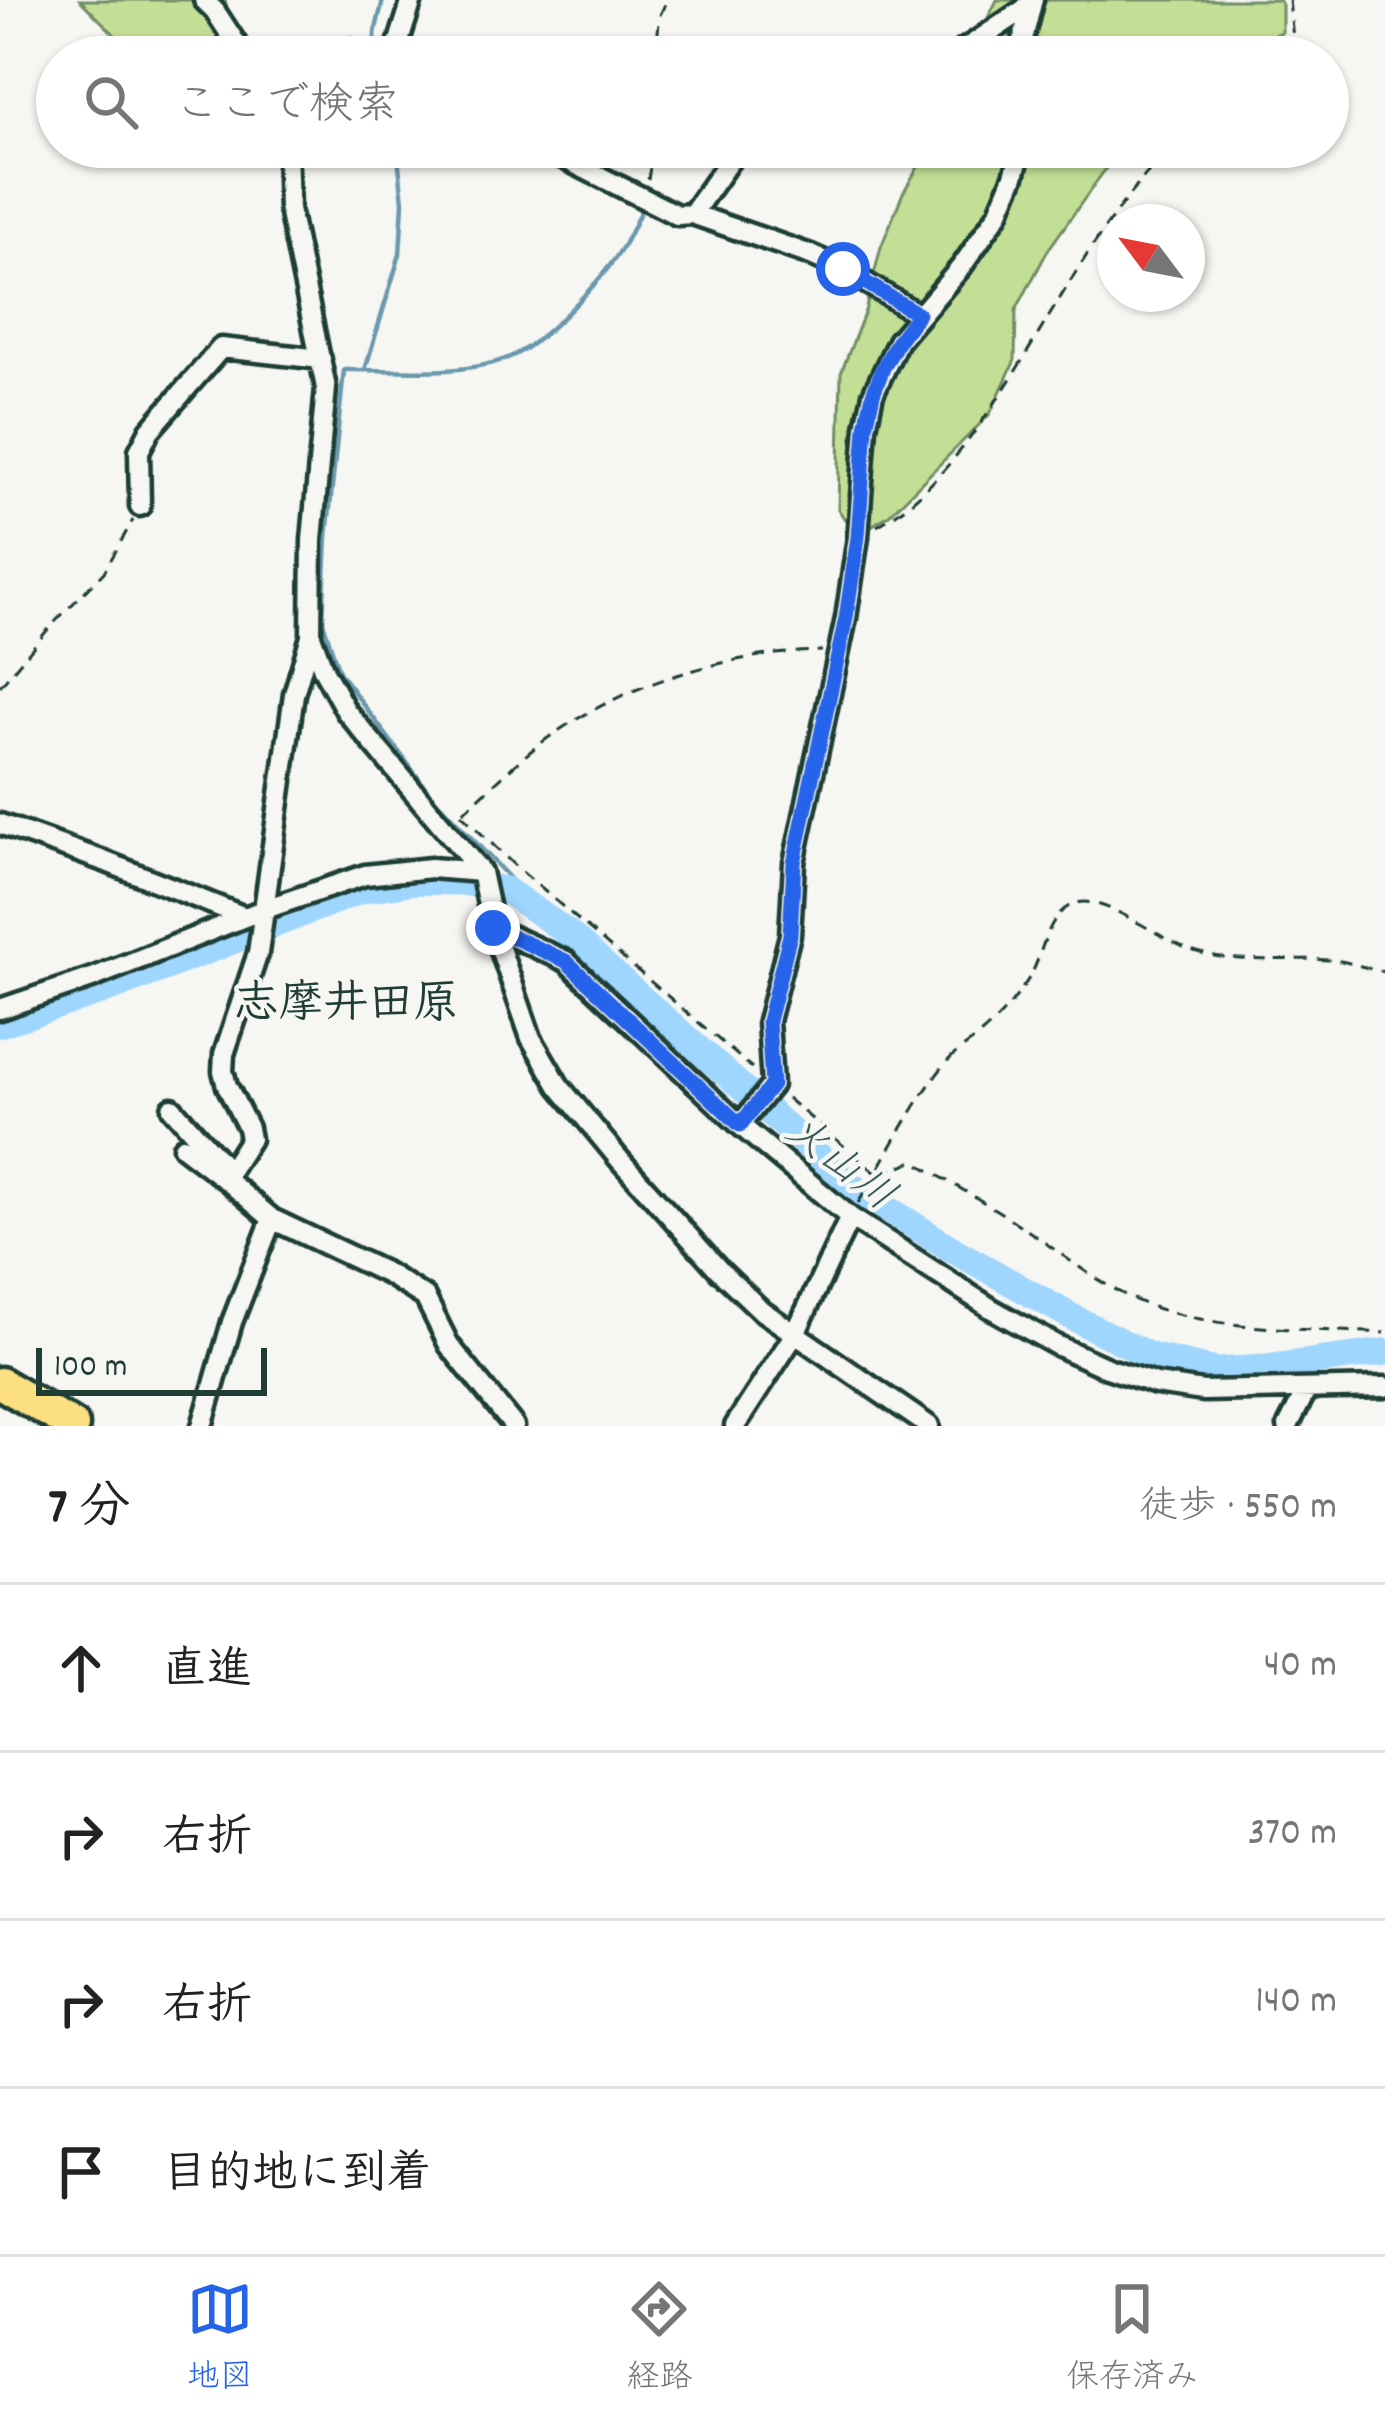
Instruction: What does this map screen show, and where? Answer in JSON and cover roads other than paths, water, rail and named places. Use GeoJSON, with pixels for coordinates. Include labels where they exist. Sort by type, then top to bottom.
{"type":"FeatureCollection","features":[{"type":"Feature","properties":{"kind":"main road"},"geometry":{"type":"LineString","coordinates":[[0,1385],[73,1426]]}},
{"type":"Feature","properties":{"kind":"street"},"geometry":{"type":"LineString","coordinates":[[204,0],[231,36]]}},
{"type":"Feature","properties":{"kind":"street"},"geometry":{"type":"LineString","coordinates":[[401,36],[412,0]]}},
{"type":"Feature","properties":{"kind":"street"},"geometry":{"type":"LineString","coordinates":[[984,36],[1033,0]]}},
{"type":"Feature","properties":{"kind":"street"},"geometry":{"type":"LineString","coordinates":[[1024,36],[1033,0]]}},
{"type":"Feature","properties":{"kind":"street"},"geometry":{"type":"LineString","coordinates":[[229,1177],[250,1139],[223,1071],[224,1054],[258,953],[294,694],[311,636],[312,540],[326,388],[289,209],[288,168]]}},
{"type":"Feature","properties":{"kind":"street"},"geometry":{"type":"LineString","coordinates":[[583,168],[677,215],[692,214],[811,255],[918,314]]}},
{"type":"Feature","properties":{"kind":"street"},"geometry":{"type":"LineString","coordinates":[[692,214],[724,168]]}},
{"type":"Feature","properties":{"kind":"street"},"geometry":{"type":"LineString","coordinates":[[744,1121],[770,1088],[768,1021],[790,935],[794,863],[839,651],[858,537],[873,394],[898,341],[988,230],[1016,168]]}},
{"type":"Feature","properties":{"kind":"street"},"geometry":{"type":"LineString","coordinates":[[140,506],[139,451],[150,430],[221,348],[321,359]]}},
{"type":"Feature","properties":{"kind":"street"},"geometry":{"type":"LineString","coordinates":[[311,636],[346,711],[481,872],[493,928],[531,1038],[559,1086],[718,1270],[763,1311],[929,1426]]}},
{"type":"Feature","properties":{"kind":"street"},"geometry":{"type":"LineString","coordinates":[[0,824],[244,917]]}},
{"type":"Feature","properties":{"kind":"street"},"geometry":{"type":"LineString","coordinates":[[0,1009],[365,875],[431,868],[481,872]]}},
{"type":"Feature","properties":{"kind":"street"},"geometry":{"type":"LineString","coordinates":[[493,928],[566,961],[851,1213],[992,1309],[1056,1345],[1156,1384],[1203,1391],[1385,1387]]}},
{"type":"Feature","properties":{"kind":"street"},"geometry":{"type":"LineString","coordinates":[[172,1108],[272,1220],[388,1274],[425,1297],[449,1345],[514,1426]]}},
{"type":"Feature","properties":{"kind":"street"},"geometry":{"type":"LineString","coordinates":[[183,1147],[229,1177]]}},
{"type":"Feature","properties":{"kind":"street"},"geometry":{"type":"LineString","coordinates":[[735,1426],[796,1332],[851,1213]]}},
{"type":"Feature","properties":{"kind":"street"},"geometry":{"type":"LineString","coordinates":[[202,1426],[232,1322],[272,1220]]}},
{"type":"Feature","properties":{"kind":"street"},"geometry":{"type":"LineString","coordinates":[[1288,1426],[1306,1390]]}},
{"type":"Feature","properties":{"kind":"waterway"},"geometry":{"type":"LineString","coordinates":[[375,36],[383,0]]}},
{"type":"Feature","properties":{"kind":"waterway"},"geometry":{"type":"LineString","coordinates":[[365,370],[400,254],[399,168]]}},
{"type":"Feature","properties":{"kind":"waterway"},"geometry":{"type":"LineString","coordinates":[[532,907],[432,796],[339,672],[323,622],[344,370],[450,370],[492,363],[524,350],[555,325],[613,261],[643,206]]}},
{"type":"Feature","properties":{"kind":"waterway","name":"火山川"},"geometry":{"type":"LineString","coordinates":[[0,1024],[110,989],[362,890],[415,881],[462,882],[506,890],[568,933],[856,1189],[1072,1317],[1150,1356],[1215,1371],[1385,1352]]}},
{"type":"Feature","properties":{"kind":"district","name":"志摩井田原"},"geometry":{"type":"Point","coordinates":[346,1007]}}]}
